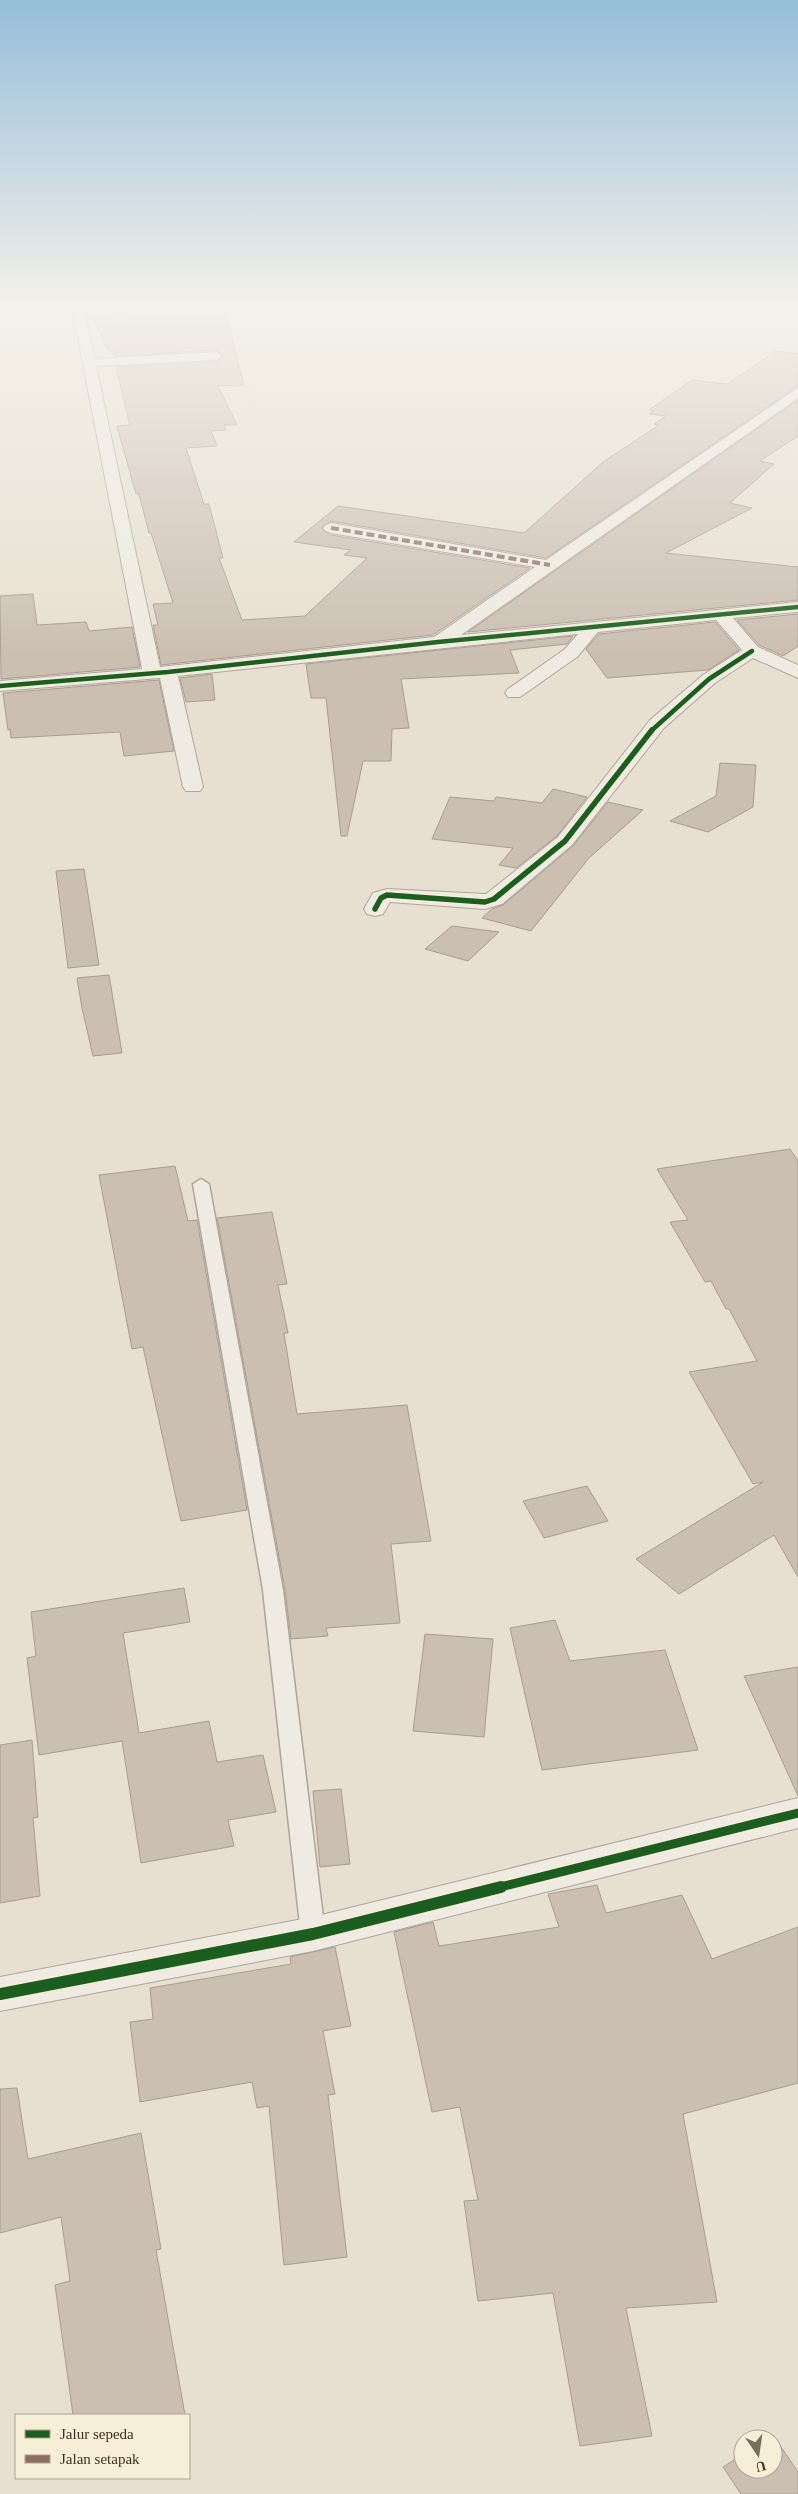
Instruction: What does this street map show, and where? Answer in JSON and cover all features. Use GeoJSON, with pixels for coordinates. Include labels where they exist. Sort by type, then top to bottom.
{"type":"FeatureCollection","features":[{"type":"Feature","properties":{"kind":"street"},"geometry":{"type":"LineString","coordinates":[[103,423],[160,673],[193,787]]}},
{"type":"Feature","properties":{"kind":"street"},"geometry":{"type":"LineString","coordinates":[[438,642],[753,423]]}},
{"type":"Feature","properties":{"kind":"street"},"geometry":{"type":"LineString","coordinates":[[331,528],[550,565]]}},
{"type":"Feature","properties":{"kind":"street"},"geometry":{"type":"LineString","coordinates":[[0,686],[160,673],[438,642],[798,607]]}},
{"type":"Feature","properties":{"kind":"street"},"geometry":{"type":"LineString","coordinates":[[721,615],[752,651],[787,665],[798,673]]}},
{"type":"Feature","properties":{"kind":"street"},"geometry":{"type":"LineString","coordinates":[[514,693],[570,653],[593,627]]}},
{"type":"Feature","properties":{"kind":"street"},"geometry":{"type":"LineString","coordinates":[[375,909],[381,898],[387,895],[485,902],[510,888],[565,841],[658,724],[709,679],[752,651]]}},
{"type":"Feature","properties":{"kind":"street"},"geometry":{"type":"LineString","coordinates":[[0,1994],[313,1934],[798,1813]]}},
{"type":"Feature","properties":{"kind":"lane"},"geometry":{"type":"LineString","coordinates":[[201,1184],[273,1590],[313,1934]]}},
{"type":"Feature","properties":{"kind":"building"},"geometry":{"type":"Polygon","coordinates":[[[130,423],[236,423],[237,425],[224,425],[226,430],[211,431],[217,446],[186,448],[204,504],[209,504],[223,558],[219,558],[242,620],[305,616],[367,558],[344,555],[351,550],[294,542],[338,506],[524,533],[603,462],[659,425],[655,423],[743,423],[546,558],[331,521],[322,527],[325,532],[331,535],[530,568],[433,635],[161,665],[153,625],[158,625],[153,604],[173,603],[151,533],[149,533],[139,494],[136,494],[117,426],[130,425],[130,423]]]}},
{"type":"Feature","properties":{"kind":"building"},"geometry":{"type":"Polygon","coordinates":[[[765,423],[798,423],[798,436],[760,461],[774,464],[730,503],[752,508],[666,553],[798,567],[798,600],[468,632],[765,423]]]}},
{"type":"Feature","properties":{"kind":"building"},"geometry":{"type":"Polygon","coordinates":[[[33,594],[37,625],[86,622],[89,631],[132,627],[140,667],[1,679],[0,596],[33,594]]]}},
{"type":"Feature","properties":{"kind":"building"},"geometry":{"type":"Polygon","coordinates":[[[798,614],[798,646],[783,656],[759,645],[737,620],[798,614]]]}},
{"type":"Feature","properties":{"kind":"building"},"geometry":{"type":"Polygon","coordinates":[[[715,622],[739,650],[708,670],[607,678],[586,649],[599,634],[715,622]]]}},
{"type":"Feature","properties":{"kind":"building"},"geometry":{"type":"Polygon","coordinates":[[[573,636],[567,644],[510,650],[519,673],[401,679],[409,728],[392,729],[391,761],[363,761],[347,836],[341,836],[326,698],[311,698],[306,664],[573,636]]]}},
{"type":"Feature","properties":{"kind":"building"},"geometry":{"type":"Polygon","coordinates":[[[212,674],[215,700],[186,702],[180,678],[212,674]]]}},
{"type":"Feature","properties":{"kind":"building"},"geometry":{"type":"Polygon","coordinates":[[[159,680],[174,751],[124,756],[120,732],[11,738],[10,729],[8,730],[3,693],[159,680]]]}},
{"type":"Feature","properties":{"kind":"building"},"geometry":{"type":"Polygon","coordinates":[[[720,763],[756,765],[753,807],[708,832],[670,821],[716,796],[720,763]]]}},
{"type":"Feature","properties":{"kind":"building"},"geometry":{"type":"Polygon","coordinates":[[[553,789],[587,797],[557,836],[516,868],[499,865],[513,848],[432,839],[450,797],[494,801],[496,797],[542,803],[553,789]]]}},
{"type":"Feature","properties":{"kind":"building"},"geometry":{"type":"Polygon","coordinates":[[[608,802],[643,810],[589,858],[531,931],[482,918],[492,909],[503,905],[573,846],[608,802]]]}},
{"type":"Feature","properties":{"kind":"building"},"geometry":{"type":"Polygon","coordinates":[[[84,869],[99,965],[68,968],[56,871],[84,869]]]}},
{"type":"Feature","properties":{"kind":"building"},"geometry":{"type":"Polygon","coordinates":[[[452,926],[499,932],[468,961],[425,949],[452,926]]]}},
{"type":"Feature","properties":{"kind":"building"},"geometry":{"type":"Polygon","coordinates":[[[109,975],[122,1053],[93,1056],[77,978],[109,975]]]}},
{"type":"Feature","properties":{"kind":"building"},"geometry":{"type":"Polygon","coordinates":[[[790,1149],[798,1161],[798,1577],[774,1535],[679,1594],[636,1559],[763,1482],[753,1484],[689,1372],[757,1361],[729,1309],[726,1309],[711,1281],[705,1282],[670,1222],[688,1220],[657,1169],[790,1149]]]}},
{"type":"Feature","properties":{"kind":"building"},"geometry":{"type":"Polygon","coordinates":[[[175,1166],[188,1221],[197,1220],[247,1510],[181,1521],[143,1347],[132,1349],[99,1175],[175,1166]]]}},
{"type":"Feature","properties":{"kind":"building"},"geometry":{"type":"Polygon","coordinates":[[[272,1212],[287,1284],[278,1285],[288,1333],[284,1333],[297,1414],[407,1405],[431,1541],[391,1544],[400,1623],[326,1628],[328,1636],[291,1639],[285,1590],[217,1218],[272,1212]]]}},
{"type":"Feature","properties":{"kind":"building"},"geometry":{"type":"Polygon","coordinates":[[[587,1486],[608,1521],[544,1538],[523,1501],[587,1486]]]}},
{"type":"Feature","properties":{"kind":"building"},"geometry":{"type":"Polygon","coordinates":[[[184,1588],[190,1622],[123,1633],[139,1733],[209,1721],[217,1762],[263,1755],[276,1812],[228,1820],[234,1846],[141,1863],[122,1741],[39,1755],[27,1658],[36,1656],[31,1612],[184,1588]]]}},
{"type":"Feature","properties":{"kind":"building"},"geometry":{"type":"Polygon","coordinates":[[[555,1620],[570,1661],[665,1650],[698,1750],[542,1770],[510,1628],[555,1620]]]}},
{"type":"Feature","properties":{"kind":"building"},"geometry":{"type":"Polygon","coordinates":[[[425,1634],[493,1639],[484,1737],[413,1731],[425,1634]]]}},
{"type":"Feature","properties":{"kind":"building"},"geometry":{"type":"Polygon","coordinates":[[[798,1667],[798,1796],[744,1676],[798,1667]]]}},
{"type":"Feature","properties":{"kind":"building"},"geometry":{"type":"Polygon","coordinates":[[[32,1740],[38,1817],[33,1818],[40,1896],[0,1903],[0,1745],[32,1740]]]}},
{"type":"Feature","properties":{"kind":"building"},"geometry":{"type":"Polygon","coordinates":[[[341,1789],[350,1864],[320,1867],[313,1791],[341,1789]]]}},
{"type":"Feature","properties":{"kind":"building"},"geometry":{"type":"Polygon","coordinates":[[[597,1885],[606,1913],[682,1895],[712,1959],[798,1927],[798,2083],[683,2114],[717,2302],[626,2308],[652,2436],[580,2446],[553,2293],[478,2301],[464,2201],[478,2200],[460,2107],[432,2112],[394,1932],[433,1922],[439,1946],[559,1927],[548,1894],[597,1885]]]}},
{"type":"Feature","properties":{"kind":"building"},"geometry":{"type":"Polygon","coordinates":[[[335,1947],[351,2026],[323,2031],[335,2094],[328,2095],[347,2257],[284,2265],[269,2106],[257,2108],[252,2082],[140,2102],[130,2022],[153,2019],[150,1988],[291,1964],[290,1957],[335,1947]]]}},
{"type":"Feature","properties":{"kind":"building"},"geometry":{"type":"Polygon","coordinates":[[[17,2088],[28,2159],[141,2133],[161,2249],[156,2250],[185,2414],[73,2414],[55,2285],[70,2281],[61,2217],[0,2233],[0,2089],[17,2088]]]}},
{"type":"Feature","properties":{"kind":"building"},"geometry":{"type":"Polygon","coordinates":[[[783,2450],[798,2472],[798,2494],[741,2494],[723,2467],[733,2460],[733,2479],[783,2479],[783,2450]]]}},
{"type":"Feature","properties":{"kind":"marked path"},"geometry":{"type":"LineString","coordinates":[[331,528],[550,565]]}},
{"type":"Feature","properties":{"kind":"cycle path"},"geometry":{"type":"LineString","coordinates":[[0,686],[168,672],[438,642],[798,607]]}},
{"type":"Feature","properties":{"kind":"cycle path"},"geometry":{"type":"LineString","coordinates":[[375,909],[381,898],[387,895],[485,902],[494,899],[510,888],[565,841],[657,724],[709,679],[752,651]]}},
{"type":"Feature","properties":{"kind":"cycle path"},"geometry":{"type":"LineString","coordinates":[[0,1994],[313,1934],[798,1813]]}}]}
